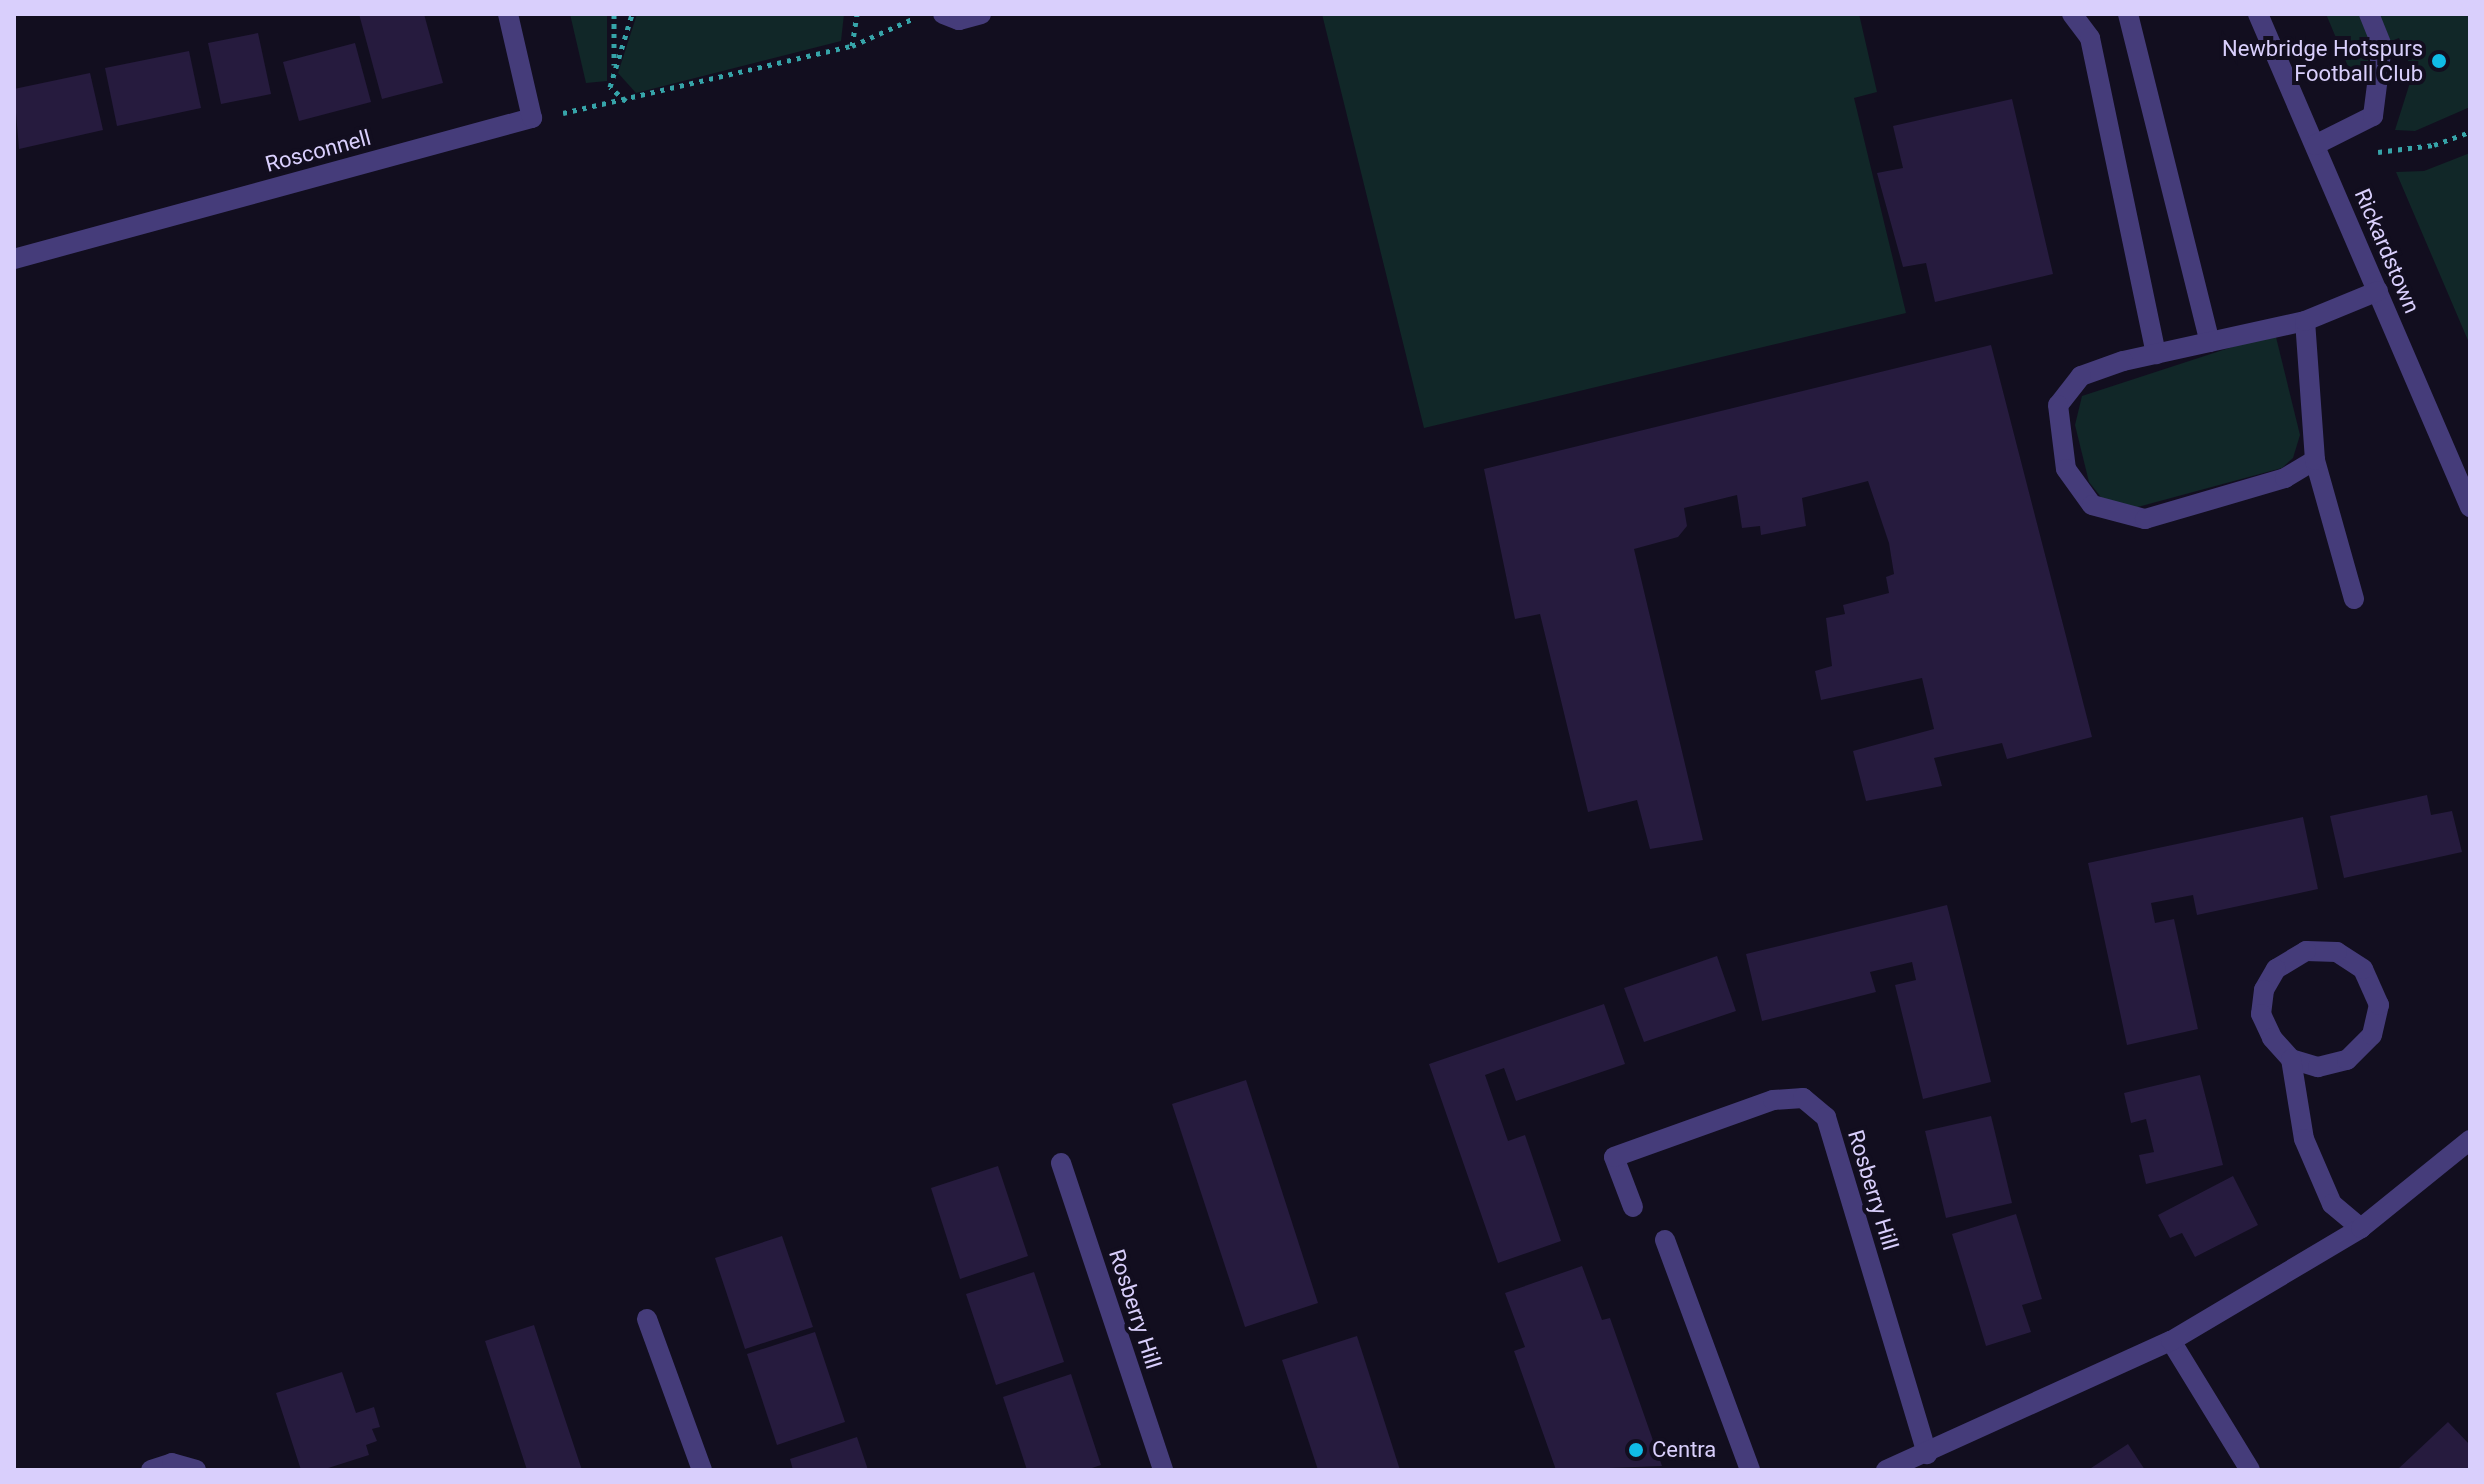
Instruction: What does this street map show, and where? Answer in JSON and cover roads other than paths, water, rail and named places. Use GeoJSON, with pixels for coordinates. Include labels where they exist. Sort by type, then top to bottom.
{"type":"FeatureCollection","features":[{"type":"Feature","properties":{"kind":"street","name":"Rosconnell"},"geometry":{"type":"LineString","coordinates":[[14,259],[532,118],[508,14]]}},
{"type":"Feature","properties":{"kind":"street"},"geometry":{"type":"LineString","coordinates":[[943,14],[959,20],[981,14]]}},
{"type":"Feature","properties":{"kind":"street"},"geometry":{"type":"LineString","coordinates":[[2072,14],[2090,38],[2156,354]]}},
{"type":"Feature","properties":{"kind":"street"},"geometry":{"type":"LineString","coordinates":[[2128,14],[2210,342]]}},
{"type":"Feature","properties":{"kind":"street","name":"Rickardstown"},"geometry":{"type":"LineString","coordinates":[[2258,14],[2470,507]]}},
{"type":"Feature","properties":{"kind":"street"},"geometry":{"type":"LineString","coordinates":[[2315,145],[2373,116],[2382,46],[2369,14]]}},
{"type":"Feature","properties":{"kind":"street"},"geometry":{"type":"LineString","coordinates":[[2315,460],[2285,478],[2145,519],[2092,505],[2066,469],[2058,405],[2081,376],[2156,354],[2305,321],[2378,291]]}},
{"type":"Feature","properties":{"kind":"street"},"geometry":{"type":"LineString","coordinates":[[2305,321],[2315,460],[2354,599]]}},
{"type":"Feature","properties":{"kind":"street"},"geometry":{"type":"LineString","coordinates":[[2291,1059],[2318,1067],[2347,1060],[2372,1035],[2379,1005],[2363,969],[2337,952],[2306,951],[2276,969],[2264,990],[2261,1014],[2272,1038],[2291,1059],[2304,1139],[2332,1204],[2361,1228]]}},
{"type":"Feature","properties":{"kind":"street","name":"Rosberry Hill"},"geometry":{"type":"LineString","coordinates":[[1633,1207],[1614,1157],[1773,1100],[1803,1098],[1826,1117],[1927,1454]]}},
{"type":"Feature","properties":{"kind":"street"},"geometry":{"type":"LineString","coordinates":[[1886,1470],[2171,1341],[2361,1228],[2470,1140]]}},
{"type":"Feature","properties":{"kind":"street","name":"Rosberry Hill"},"geometry":{"type":"LineString","coordinates":[[1061,1163],[1163,1470]]}},
{"type":"Feature","properties":{"kind":"street"},"geometry":{"type":"LineString","coordinates":[[1665,1240],[1750,1470]]}},
{"type":"Feature","properties":{"kind":"street"},"geometry":{"type":"LineString","coordinates":[[647,1319],[702,1470]]}},
{"type":"Feature","properties":{"kind":"street"},"geometry":{"type":"LineString","coordinates":[[2171,1341],[2250,1470]]}},
{"type":"Feature","properties":{"kind":"street"},"geometry":{"type":"LineString","coordinates":[[151,1470],[172,1463],[196,1470]]}},
{"type":"Feature","properties":{"kind":"place","name":"Newbridge Hotspurs Football Club"},"geometry":{"type":"Point","coordinates":[2439,61]}},
{"type":"Feature","properties":{"kind":"place","name":"Centra"},"geometry":{"type":"Point","coordinates":[1636,1450]}}]}
